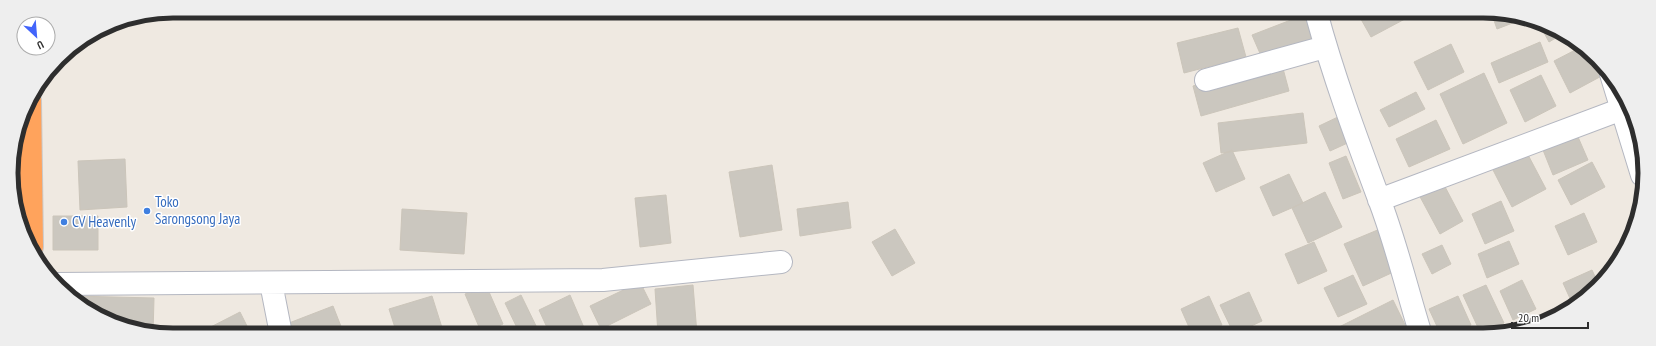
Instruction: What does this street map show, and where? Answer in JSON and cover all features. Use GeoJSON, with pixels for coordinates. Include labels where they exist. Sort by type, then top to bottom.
{"type":"FeatureCollection","features":[{"type":"Feature","properties":{"kind":"highway"},"geometry":{"type":"LineString","coordinates":[[30,114],[32,237]]}},
{"type":"Feature","properties":{"kind":"street"},"geometry":{"type":"LineString","coordinates":[[1318,18],[1326,47],[1379,200],[1419,328]]}},
{"type":"Feature","properties":{"kind":"street"},"geometry":{"type":"LineString","coordinates":[[1206,80],[1326,47]]}},
{"type":"Feature","properties":{"kind":"street"},"geometry":{"type":"LineString","coordinates":[[1619,100],[1638,161]]}},
{"type":"Feature","properties":{"kind":"street"},"geometry":{"type":"LineString","coordinates":[[1379,200],[1622,109]]}},
{"type":"Feature","properties":{"kind":"street"},"geometry":{"type":"LineString","coordinates":[[64,284],[603,280],[781,262]]}},
{"type":"Feature","properties":{"kind":"street"},"geometry":{"type":"LineString","coordinates":[[271,283],[280,328]]}},
{"type":"Feature","properties":{"kind":"building"},"geometry":{"type":"Polygon","coordinates":[[[1296,18],[1311,18],[1318,36],[1262,58],[1252,35],[1296,18]]]}},
{"type":"Feature","properties":{"kind":"building"},"geometry":{"type":"Polygon","coordinates":[[[1360,18],[1407,18],[1371,37],[1360,18]]]}},
{"type":"Feature","properties":{"kind":"building"},"geometry":{"type":"Polygon","coordinates":[[[1493,18],[1516,22],[1497,29],[1493,18]]]}},
{"type":"Feature","properties":{"kind":"building"},"geometry":{"type":"Polygon","coordinates":[[[1238,28],[1246,57],[1184,73],[1177,43],[1238,28]]]}},
{"type":"Feature","properties":{"kind":"building"},"geometry":{"type":"Polygon","coordinates":[[[1543,30],[1557,37],[1549,42],[1543,30]]]}},
{"type":"Feature","properties":{"kind":"building"},"geometry":{"type":"Polygon","coordinates":[[[1540,42],[1548,62],[1499,83],[1491,63],[1540,42]]]}},
{"type":"Feature","properties":{"kind":"building"},"geometry":{"type":"Polygon","coordinates":[[[1451,44],[1464,72],[1428,90],[1414,62],[1451,44]]]}},
{"type":"Feature","properties":{"kind":"building"},"geometry":{"type":"Polygon","coordinates":[[[1576,49],[1593,63],[1603,75],[1570,93],[1554,61],[1576,49]]]}},
{"type":"Feature","properties":{"kind":"building"},"geometry":{"type":"Polygon","coordinates":[[[1281,61],[1289,91],[1201,116],[1193,86],[1281,61]]]}},
{"type":"Feature","properties":{"kind":"building"},"geometry":{"type":"Polygon","coordinates":[[[1484,73],[1507,123],[1463,144],[1440,94],[1484,73]]]}},
{"type":"Feature","properties":{"kind":"building"},"geometry":{"type":"Polygon","coordinates":[[[1541,75],[1556,106],[1525,122],[1510,90],[1541,75]]]}},
{"type":"Feature","properties":{"kind":"building"},"geometry":{"type":"Polygon","coordinates":[[[1416,92],[1425,109],[1389,127],[1380,110],[1416,92]]]}},
{"type":"Feature","properties":{"kind":"building"},"geometry":{"type":"Polygon","coordinates":[[[1303,113],[1307,143],[1221,153],[1218,123],[1303,113]]]}},
{"type":"Feature","properties":{"kind":"building"},"geometry":{"type":"Polygon","coordinates":[[[1340,116],[1352,141],[1330,151],[1319,126],[1340,116]]]}},
{"type":"Feature","properties":{"kind":"building"},"geometry":{"type":"Polygon","coordinates":[[[1436,120],[1450,149],[1409,167],[1396,139],[1436,120]]]}},
{"type":"Feature","properties":{"kind":"building"},"geometry":{"type":"Polygon","coordinates":[[[1575,130],[1588,160],[1553,175],[1541,145],[1575,130]]]}},
{"type":"Feature","properties":{"kind":"building"},"geometry":{"type":"Polygon","coordinates":[[[1232,150],[1245,179],[1216,192],[1203,163],[1232,150]]]}},
{"type":"Feature","properties":{"kind":"building"},"geometry":{"type":"Polygon","coordinates":[[[1526,151],[1546,189],[1512,207],[1492,168],[1526,151]]]}},
{"type":"Feature","properties":{"kind":"building"},"geometry":{"type":"Polygon","coordinates":[[[1346,156],[1361,192],[1343,199],[1329,163],[1346,156]]]}},
{"type":"Feature","properties":{"kind":"building"},"geometry":{"type":"Polygon","coordinates":[[[125,159],[127,207],[80,210],[78,161],[125,159]]]}},
{"type":"Feature","properties":{"kind":"building"},"geometry":{"type":"Polygon","coordinates":[[[1592,162],[1605,187],[1571,205],[1558,180],[1592,162]]]}},
{"type":"Feature","properties":{"kind":"building"},"geometry":{"type":"Polygon","coordinates":[[[772,165],[782,230],[740,237],[729,172],[772,165]]]}},
{"type":"Feature","properties":{"kind":"building"},"geometry":{"type":"Polygon","coordinates":[[[1289,174],[1303,203],[1273,216],[1260,187],[1289,174]]]}},
{"type":"Feature","properties":{"kind":"building"},"geometry":{"type":"Polygon","coordinates":[[[1442,181],[1463,221],[1440,234],[1418,193],[1442,181]]]}},
{"type":"Feature","properties":{"kind":"building"},"geometry":{"type":"Polygon","coordinates":[[[1325,192],[1342,227],[1308,243],[1292,208],[1325,192]]]}},
{"type":"Feature","properties":{"kind":"building"},"geometry":{"type":"Polygon","coordinates":[[[666,195],[671,243],[640,247],[635,198],[666,195]]]}},
{"type":"Feature","properties":{"kind":"building"},"geometry":{"type":"Polygon","coordinates":[[[1501,201],[1514,231],[1485,244],[1472,214],[1501,201]]]}},
{"type":"Feature","properties":{"kind":"building"},"geometry":{"type":"Polygon","coordinates":[[[848,202],[851,228],[800,236],[797,209],[848,202]]]}},
{"type":"Feature","properties":{"kind":"building"},"geometry":{"type":"Polygon","coordinates":[[[402,209],[467,213],[464,254],[400,250],[402,209]]]}},
{"type":"Feature","properties":{"kind":"building"},"geometry":{"type":"Polygon","coordinates":[[[1584,213],[1597,242],[1568,255],[1555,226],[1584,213]]]}},
{"type":"Feature","properties":{"kind":"building"},"geometry":{"type":"Polygon","coordinates":[[[53,216],[98,216],[98,250],[53,250],[53,216]]]}},
{"type":"Feature","properties":{"kind":"building"},"geometry":{"type":"Polygon","coordinates":[[[895,229],[915,263],[892,276],[872,242],[895,229]]]}},
{"type":"Feature","properties":{"kind":"building"},"geometry":{"type":"Polygon","coordinates":[[[1380,229],[1398,270],[1363,286],[1344,244],[1380,229]]]}},
{"type":"Feature","properties":{"kind":"building"},"geometry":{"type":"Polygon","coordinates":[[[1509,241],[1519,264],[1487,278],[1478,254],[1509,241]]]}},
{"type":"Feature","properties":{"kind":"building"},"geometry":{"type":"Polygon","coordinates":[[[1314,242],[1327,271],[1298,284],[1285,254],[1314,242]]]}},
{"type":"Feature","properties":{"kind":"building"},"geometry":{"type":"Polygon","coordinates":[[[1442,245],[1451,264],[1432,274],[1422,254],[1442,245]]]}},
{"type":"Feature","properties":{"kind":"building"},"geometry":{"type":"Polygon","coordinates":[[[1592,270],[1596,279],[1571,301],[1563,283],[1592,270]]]}},
{"type":"Feature","properties":{"kind":"building"},"geometry":{"type":"Polygon","coordinates":[[[1353,275],[1367,304],[1338,317],[1324,288],[1353,275]]]}},
{"type":"Feature","properties":{"kind":"building"},"geometry":{"type":"Polygon","coordinates":[[[1522,280],[1536,309],[1513,320],[1500,291],[1522,280]]]}},
{"type":"Feature","properties":{"kind":"building"},"geometry":{"type":"Polygon","coordinates":[[[640,282],[651,304],[603,328],[601,328],[590,306],[640,282]]]}},
{"type":"Feature","properties":{"kind":"building"},"geometry":{"type":"Polygon","coordinates":[[[486,285],[503,324],[495,328],[479,328],[465,294],[486,285]]]}},
{"type":"Feature","properties":{"kind":"building"},"geometry":{"type":"Polygon","coordinates":[[[693,285],[697,328],[658,328],[655,289],[693,285]]]}},
{"type":"Feature","properties":{"kind":"building"},"geometry":{"type":"Polygon","coordinates":[[[1486,285],[1504,323],[1494,328],[1478,328],[1463,295],[1486,285]]]}},
{"type":"Feature","properties":{"kind":"building"},"geometry":{"type":"Polygon","coordinates":[[[1249,292],[1262,321],[1247,328],[1231,328],[1220,305],[1249,292]]]}},
{"type":"Feature","properties":{"kind":"building"},"geometry":{"type":"Polygon","coordinates":[[[521,295],[537,328],[517,328],[505,303],[521,295]]]}},
{"type":"Feature","properties":{"kind":"building"},"geometry":{"type":"Polygon","coordinates":[[[570,295],[584,328],[547,328],[539,310],[570,295]]]}},
{"type":"Feature","properties":{"kind":"building"},"geometry":{"type":"Polygon","coordinates":[[[79,296],[154,298],[153,327],[123,320],[104,312],[79,296]]]}},
{"type":"Feature","properties":{"kind":"building"},"geometry":{"type":"Polygon","coordinates":[[[432,296],[442,328],[395,328],[389,309],[432,296]]]}},
{"type":"Feature","properties":{"kind":"building"},"geometry":{"type":"Polygon","coordinates":[[[1209,296],[1222,325],[1215,328],[1189,328],[1181,309],[1209,296]]]}},
{"type":"Feature","properties":{"kind":"building"},"geometry":{"type":"Polygon","coordinates":[[[1458,296],[1471,325],[1465,328],[1438,328],[1429,309],[1458,296]]]}},
{"type":"Feature","properties":{"kind":"building"},"geometry":{"type":"Polygon","coordinates":[[[1393,300],[1407,328],[1337,328],[1393,300]]]}},
{"type":"Feature","properties":{"kind":"building"},"geometry":{"type":"Polygon","coordinates":[[[333,306],[342,328],[291,328],[289,323],[333,306]]]}},
{"type":"Feature","properties":{"kind":"building"},"geometry":{"type":"Polygon","coordinates":[[[240,312],[248,328],[209,328],[240,312]]]}},
{"type":"Feature","properties":{"kind":"place","name":"Toko Sarongsong Jaya"},"geometry":{"type":"Point","coordinates":[147,211]}},
{"type":"Feature","properties":{"kind":"place","name":"CV Heavenly"},"geometry":{"type":"Point","coordinates":[64,222]}}]}
